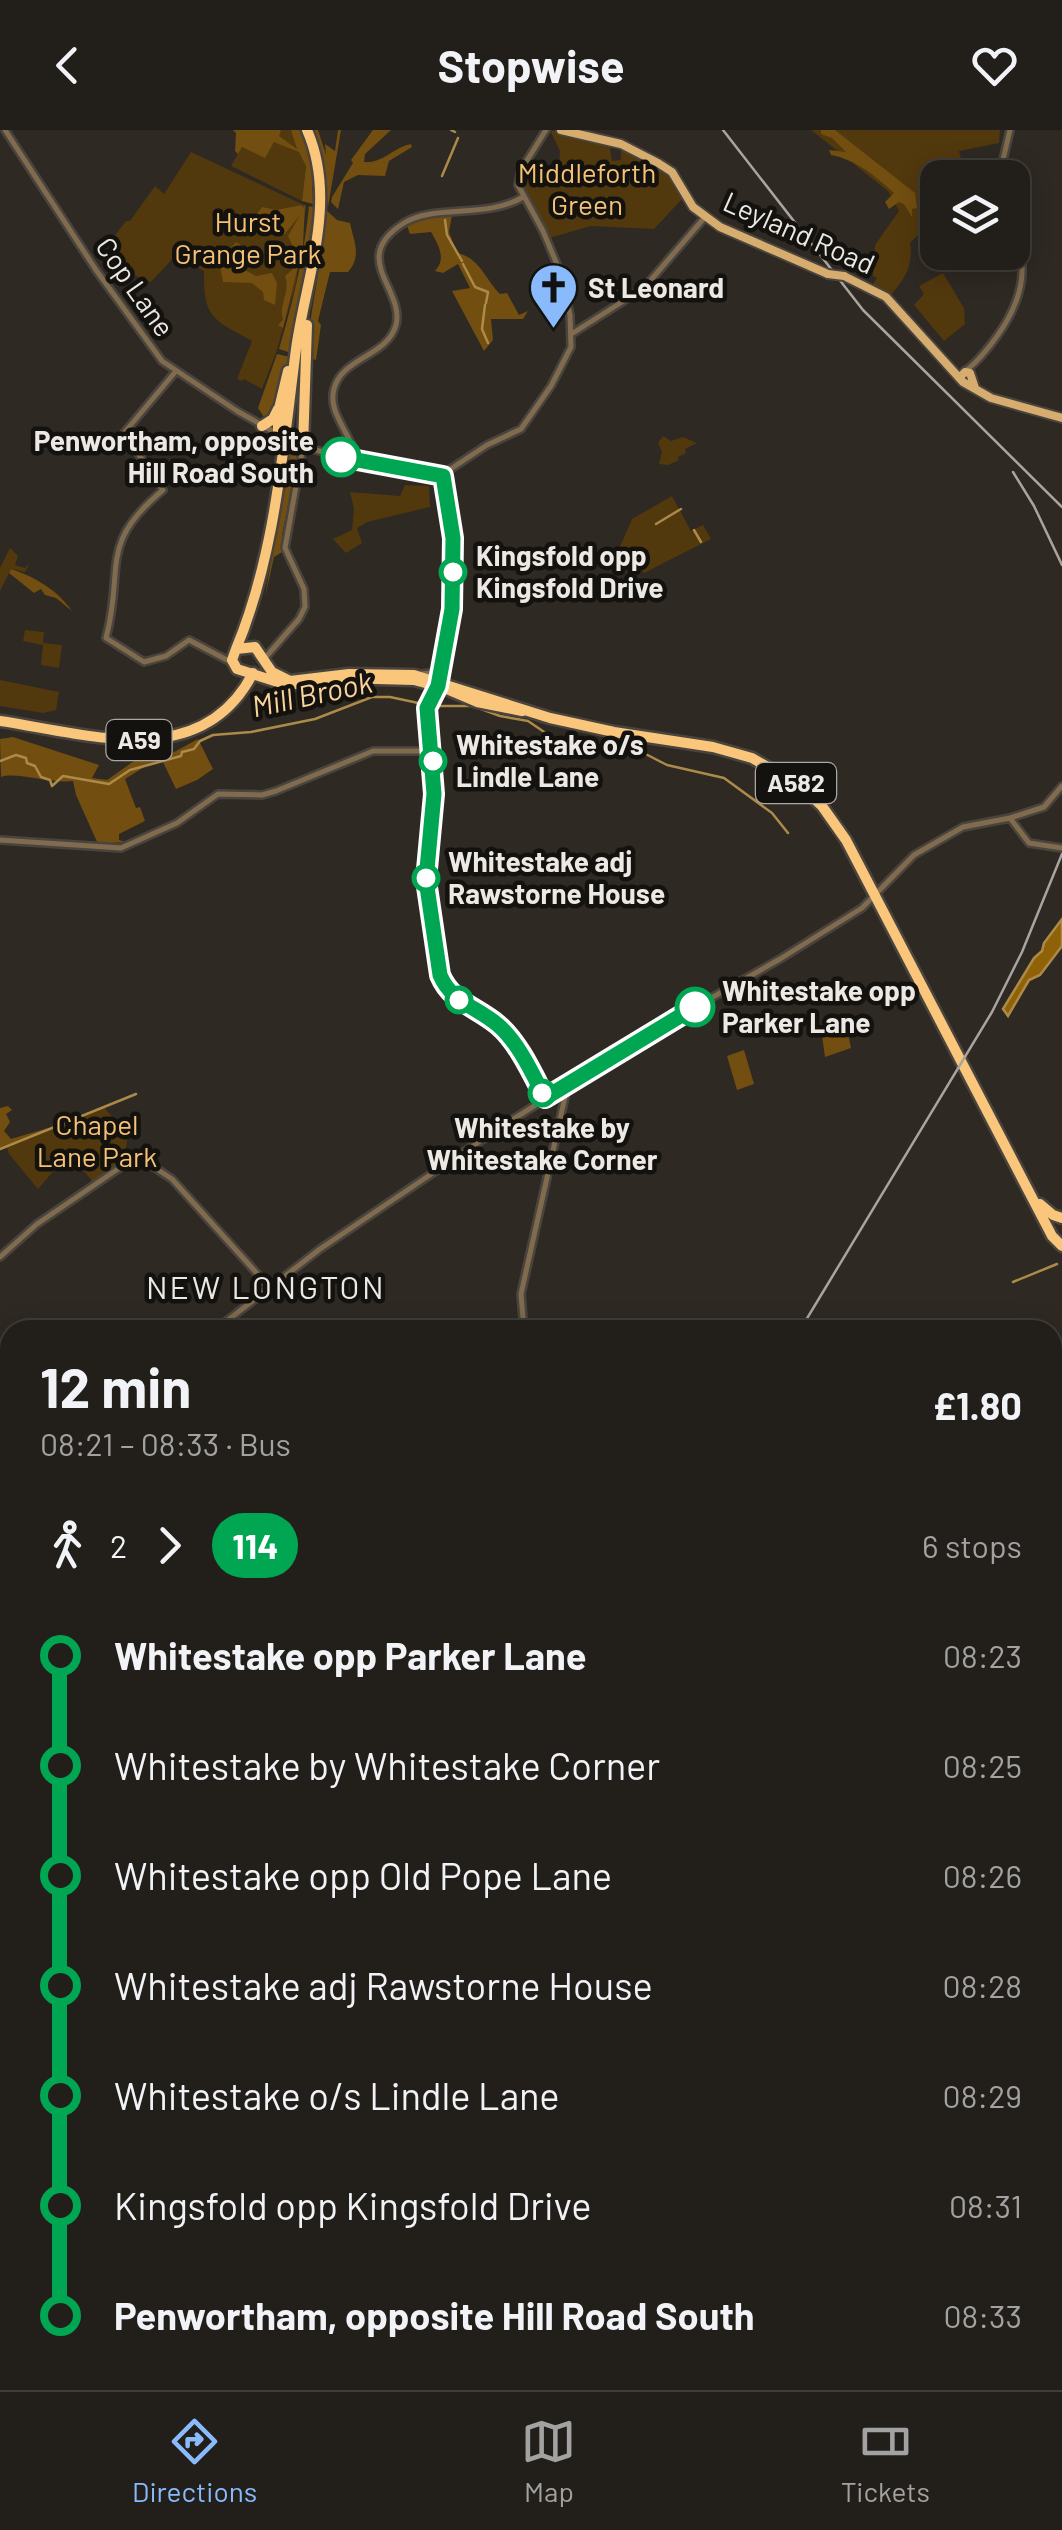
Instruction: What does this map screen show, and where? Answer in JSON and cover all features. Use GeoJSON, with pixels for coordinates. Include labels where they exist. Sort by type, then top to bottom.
{"type":"FeatureCollection","features":[{"type":"Feature","properties":{"kind":"highway","name":"A59"},"geometry":{"type":"LineString","coordinates":[[255,647],[250,632],[283,482],[308,314],[319,267],[324,201],[320,158],[309,130]]}},
{"type":"Feature","properties":{"kind":"highway","name":"A59"},"geometry":{"type":"LineString","coordinates":[[0,719],[127,736],[174,732],[202,722],[224,708],[238,688],[236,649],[250,613],[271,520],[297,344],[317,242],[318,173],[309,130]]}},
{"type":"Feature","properties":{"kind":"highway"},"geometry":{"type":"LineString","coordinates":[[300,446],[308,314]]}},
{"type":"Feature","properties":{"kind":"highway"},"geometry":{"type":"LineString","coordinates":[[262,426],[273,419],[280,406],[297,344]]}},
{"type":"Feature","properties":{"kind":"highway"},"geometry":{"type":"LineString","coordinates":[[280,406],[280,435]]}},
{"type":"Feature","properties":{"kind":"highway"},"geometry":{"type":"LineString","coordinates":[[236,649],[255,647],[264,660]]}},
{"type":"Feature","properties":{"kind":"highway","name":"A59"},"geometry":{"type":"LineString","coordinates":[[0,719],[130,740],[168,738],[193,731],[220,716],[237,701],[264,660]]}},
{"type":"Feature","properties":{"kind":"highway","name":"A582"},"geometry":{"type":"LineString","coordinates":[[264,660],[276,675],[290,681],[334,675],[394,674],[438,683],[522,711]]}},
{"type":"Feature","properties":{"kind":"highway"},"geometry":{"type":"LineString","coordinates":[[236,667],[254,673]]}},
{"type":"Feature","properties":{"kind":"highway","name":"A582"},"geometry":{"type":"LineString","coordinates":[[254,673],[291,686],[341,678],[438,683],[472,700],[581,726],[714,747],[776,769],[802,787],[832,819],[868,886],[878,893],[880,910],[1061,1245]]}},
{"type":"Feature","properties":{"kind":"highway"},"geometry":{"type":"LineString","coordinates":[[862,908],[872,906],[880,910]]}},
{"type":"Feature","properties":{"kind":"highway","name":"A582"},"geometry":{"type":"LineString","coordinates":[[1028,1186],[1046,1210],[1062,1220],[1055,1230],[1061,1245]]}},
{"type":"Feature","properties":{"kind":"main road","name":"Leyland Road"},"geometry":{"type":"LineString","coordinates":[[561,130],[621,144],[666,168],[693,207],[732,234],[828,274],[844,276],[886,297],[991,398],[1062,418]]}},
{"type":"Feature","properties":{"kind":"street","name":"Cop Lane"},"geometry":{"type":"LineString","coordinates":[[5,130],[162,361],[300,446],[355,460],[442,474]]}},
{"type":"Feature","properties":{"kind":"street"},"geometry":{"type":"LineString","coordinates":[[428,704],[438,683],[452,609],[453,554],[442,474],[525,425],[564,364],[572,333],[560,274],[518,183],[546,130]]}},
{"type":"Feature","properties":{"kind":"street"},"geometry":{"type":"LineString","coordinates":[[1003,160],[1010,130]]}},
{"type":"Feature","properties":{"kind":"street"},"geometry":{"type":"LineString","coordinates":[[355,460],[354,444],[335,412],[332,394],[342,374],[385,343],[395,328],[395,304],[379,267],[388,238],[419,216],[475,212],[523,197]]}},
{"type":"Feature","properties":{"kind":"street"},"geometry":{"type":"LineString","coordinates":[[572,333],[644,288],[705,217]]}},
{"type":"Feature","properties":{"kind":"street"},"geometry":{"type":"LineString","coordinates":[[967,376],[1008,322],[1022,286],[1023,270]]}},
{"type":"Feature","properties":{"kind":"street"},"geometry":{"type":"LineString","coordinates":[[176,371],[124,433],[163,490],[133,519],[117,548],[106,638],[144,662],[166,656],[188,640],[236,667]]}},
{"type":"Feature","properties":{"kind":"street"},"geometry":{"type":"LineString","coordinates":[[264,660],[306,606],[304,589],[285,548],[300,446]]}},
{"type":"Feature","properties":{"kind":"street"},"geometry":{"type":"LineString","coordinates":[[255,647],[276,642]]}},
{"type":"Feature","properties":{"kind":"street"},"geometry":{"type":"LineString","coordinates":[[218,654],[236,649]]}},
{"type":"Feature","properties":{"kind":"street"},"geometry":{"type":"LineString","coordinates":[[394,674],[427,674],[443,661]]}},
{"type":"Feature","properties":{"kind":"street"},"geometry":{"type":"LineString","coordinates":[[443,661],[445,679],[451,687]]}},
{"type":"Feature","properties":{"kind":"street"},"geometry":{"type":"LineString","coordinates":[[424,681],[430,687],[433,819],[426,880],[440,975],[456,998],[500,1026],[545,1098]]}},
{"type":"Feature","properties":{"kind":"street"},"geometry":{"type":"LineString","coordinates":[[428,704],[444,692],[472,700]]}},
{"type":"Feature","properties":{"kind":"street"},"geometry":{"type":"LineString","coordinates":[[0,840],[121,848],[177,823],[218,794],[262,795],[373,751],[432,751]]}},
{"type":"Feature","properties":{"kind":"street"},"geometry":{"type":"LineString","coordinates":[[229,1320],[320,1249],[545,1098],[862,908],[908,860],[945,836],[963,827],[1044,807],[1062,786]]}},
{"type":"Feature","properties":{"kind":"street"},"geometry":{"type":"LineString","coordinates":[[1010,818],[1029,844],[1061,848]]}},
{"type":"Feature","properties":{"kind":"street"},"geometry":{"type":"LineString","coordinates":[[523,1320],[521,1294],[565,1097],[563,1087]]}},
{"type":"Feature","properties":{"kind":"street"},"geometry":{"type":"LineString","coordinates":[[0,1257],[61,1206],[132,1157],[140,1157],[172,1179],[271,1289]]}},
{"type":"Feature","properties":{"kind":"green space"},"geometry":{"type":"Polygon","coordinates":[[[281,130],[291,130],[307,156],[302,201],[231,166],[242,147],[273,142],[281,130]]]}},
{"type":"Feature","properties":{"kind":"green space","name":"Middleforth Green"},"geometry":{"type":"Polygon","coordinates":[[[550,130],[609,142],[612,161],[621,160],[621,147],[670,174],[683,198],[654,229],[591,226],[549,238],[521,185],[559,166],[560,151],[550,130]]]}},
{"type":"Feature","properties":{"kind":"green space"},"geometry":{"type":"Polygon","coordinates":[[[811,130],[1000,130],[999,143],[959,151],[961,160],[920,160],[920,233],[910,243],[907,272],[890,296],[872,286],[877,278],[873,276],[875,245],[899,211],[888,191],[811,130]]]}},
{"type":"Feature","properties":{"kind":"green space","name":"Hurst Grange Park"},"geometry":{"type":"Polygon","coordinates":[[[191,152],[306,206],[296,283],[262,389],[237,379],[252,341],[213,316],[206,299],[204,271],[176,255],[151,282],[134,275],[135,271],[112,250],[113,238],[126,221],[130,221],[155,186],[164,194],[191,152]]]}},
{"type":"Feature","properties":{"kind":"green space"},"geometry":{"type":"Polygon","coordinates":[[[943,273],[964,308],[965,324],[944,341],[914,305],[924,294],[919,286],[943,273]]]}},
{"type":"Feature","properties":{"kind":"green space"},"geometry":{"type":"Polygon","coordinates":[[[663,436],[671,441],[683,437],[697,443],[685,449],[679,460],[659,464],[662,452],[658,443],[663,436]]]}},
{"type":"Feature","properties":{"kind":"green space"},"geometry":{"type":"Polygon","coordinates":[[[405,485],[429,486],[430,507],[367,522],[357,528],[362,543],[346,553],[333,539],[352,530],[354,509],[350,492],[400,496],[405,485]]]}},
{"type":"Feature","properties":{"kind":"green space"},"geometry":{"type":"Polygon","coordinates":[[[672,496],[691,531],[703,525],[711,539],[644,573],[640,568],[632,572],[619,549],[632,519],[672,496]]]}},
{"type":"Feature","properties":{"kind":"green space"},"geometry":{"type":"Polygon","coordinates":[[[10,548],[18,556],[15,565],[25,568],[30,563],[25,572],[11,569],[0,591],[0,568],[10,548]]]}},
{"type":"Feature","properties":{"kind":"green space"},"geometry":{"type":"Polygon","coordinates":[[[25,630],[44,632],[43,643],[62,645],[59,668],[41,665],[43,645],[23,641],[25,630]]]}},
{"type":"Feature","properties":{"kind":"green space"},"geometry":{"type":"Polygon","coordinates":[[[0,680],[59,692],[56,710],[43,713],[0,706],[0,680]]]}},
{"type":"Feature","properties":{"kind":"green space","name":"Chapel Lane Park"},"geometry":{"type":"Polygon","coordinates":[[[104,1107],[128,1136],[124,1159],[93,1182],[69,1153],[38,1189],[9,1154],[7,1147],[104,1107]]]}},
{"type":"Feature","properties":{"kind":"shaded area"},"geometry":{"type":"Polygon","coordinates":[[[233,130],[281,130],[279,136],[297,149],[291,130],[303,130],[311,151],[313,204],[302,201],[306,166],[299,152],[274,142],[265,158],[242,147],[238,154],[233,130]]]}},
{"type":"Feature","properties":{"kind":"shaded area"},"geometry":{"type":"Polygon","coordinates":[[[313,130],[318,130],[326,155],[325,144],[335,151],[341,130],[328,207],[323,162],[313,130]]]}},
{"type":"Feature","properties":{"kind":"shaded area"},"geometry":{"type":"Polygon","coordinates":[[[373,130],[391,130],[365,154],[364,162],[411,144],[412,147],[389,161],[385,176],[358,175],[344,182],[338,209],[331,202],[332,197],[353,163],[351,160],[373,130]]]}},
{"type":"Feature","properties":{"kind":"shaded area"},"geometry":{"type":"Polygon","coordinates":[[[821,130],[835,130],[915,193],[917,208],[912,209],[912,217],[899,202],[889,209],[885,202],[894,193],[873,175],[831,155],[829,150],[846,152],[832,138],[821,134],[821,130]]]}},
{"type":"Feature","properties":{"kind":"shaded area"},"geometry":{"type":"Polygon","coordinates":[[[305,204],[303,246],[283,328],[278,325],[283,320],[285,276],[293,269],[295,251],[288,236],[300,215],[279,236],[267,224],[261,225],[256,215],[262,207],[276,210],[302,205],[303,208],[305,204]]]}},
{"type":"Feature","properties":{"kind":"shaded area"},"geometry":{"type":"Polygon","coordinates":[[[309,206],[317,208],[313,259],[291,353],[279,349],[297,279],[309,206]]]}},
{"type":"Feature","properties":{"kind":"shaded area"},"geometry":{"type":"Polygon","coordinates":[[[325,209],[337,220],[350,223],[356,254],[348,272],[330,272],[318,321],[321,325],[316,360],[306,357],[325,209]]]}},
{"type":"Feature","properties":{"kind":"shaded area"},"geometry":{"type":"Polygon","coordinates":[[[452,215],[449,232],[457,253],[477,264],[500,294],[507,293],[519,315],[528,311],[523,319],[491,319],[493,340],[484,351],[452,291],[470,288],[458,264],[443,273],[435,271],[441,257],[431,232],[410,234],[407,226],[430,216],[452,215]]]}},
{"type":"Feature","properties":{"kind":"shaded area"},"geometry":{"type":"Polygon","coordinates":[[[236,242],[245,248],[238,261],[245,270],[256,276],[272,273],[277,283],[275,305],[264,300],[263,292],[252,283],[223,282],[219,262],[236,242]]]}},
{"type":"Feature","properties":{"kind":"shaded area"},"geometry":{"type":"Polygon","coordinates":[[[277,354],[290,357],[276,408],[264,417],[258,408],[277,354]]]}},
{"type":"Feature","properties":{"kind":"shaded area"},"geometry":{"type":"Polygon","coordinates":[[[291,445],[299,451],[282,552],[274,557],[265,597],[291,445]]]}},
{"type":"Feature","properties":{"kind":"shaded area"},"geometry":{"type":"Polygon","coordinates":[[[11,569],[44,585],[72,611],[41,589],[34,593],[9,573],[11,569]]]}},
{"type":"Feature","properties":{"kind":"shaded area"},"geometry":{"type":"Polygon","coordinates":[[[13,737],[99,765],[92,778],[107,780],[134,761],[165,757],[198,739],[213,769],[176,789],[163,762],[146,766],[125,779],[145,821],[119,834],[119,840],[125,842],[98,844],[73,781],[1,777],[0,739],[13,737]]]}},
{"type":"Feature","properties":{"kind":"shaded area"},"geometry":{"type":"Polygon","coordinates":[[[1062,919],[1062,946],[1040,975],[1029,980],[1008,1016],[1003,1009],[1062,919]]]}},
{"type":"Feature","properties":{"kind":"shaded area"},"geometry":{"type":"Polygon","coordinates":[[[842,1019],[855,1019],[848,1033],[851,1048],[825,1057],[822,1036],[845,1026],[842,1019]]]}},
{"type":"Feature","properties":{"kind":"shaded area"},"geometry":{"type":"Polygon","coordinates":[[[744,1050],[754,1084],[737,1090],[727,1056],[744,1050]]]}},
{"type":"Feature","properties":{"kind":"shaded area"},"geometry":{"type":"Polygon","coordinates":[[[8,1106],[12,1110],[6,1114],[10,1122],[4,1131],[11,1139],[55,1126],[0,1149],[0,1108],[8,1106]]]}},
{"type":"Feature","properties":{"kind":"waterway"},"geometry":{"type":"LineString","coordinates":[[451,130],[455,132]]}},
{"type":"Feature","properties":{"kind":"waterway"},"geometry":{"type":"LineString","coordinates":[[442,176],[458,138]]}},
{"type":"Feature","properties":{"kind":"waterway"},"geometry":{"type":"LineString","coordinates":[[445,220],[447,235],[462,261]]}},
{"type":"Feature","properties":{"kind":"waterway"},"geometry":{"type":"LineString","coordinates":[[463,264],[475,287],[488,292],[486,303]]}},
{"type":"Feature","properties":{"kind":"waterway"},"geometry":{"type":"LineString","coordinates":[[485,305],[482,329],[488,343]]}},
{"type":"Feature","properties":{"kind":"waterway"},"geometry":{"type":"LineString","coordinates":[[656,524],[681,509]]}},
{"type":"Feature","properties":{"kind":"waterway"},"geometry":{"type":"LineString","coordinates":[[694,530],[701,542]]}},
{"type":"Feature","properties":{"kind":"waterway","name":"Mill Brook"},"geometry":{"type":"LineString","coordinates":[[0,761],[16,755],[26,758],[52,786],[63,776],[109,784],[130,770],[181,756],[213,735],[315,719],[372,697],[423,704]]}},
{"type":"Feature","properties":{"kind":"waterway","name":"Mill Brook"},"geometry":{"type":"LineString","coordinates":[[433,706],[473,706],[528,721],[553,738],[636,749],[667,765],[724,778],[772,813],[788,833]]}},
{"type":"Feature","properties":{"kind":"waterway"},"geometry":{"type":"LineString","coordinates":[[0,1149],[136,1094]]}},
{"type":"Feature","properties":{"kind":"waterway"},"geometry":{"type":"LineString","coordinates":[[1013,1282],[1057,1264]]}},
{"type":"Feature","properties":{"kind":"railway"},"geometry":{"type":"LineString","coordinates":[[723,130],[863,310],[1062,507]]}},
{"type":"Feature","properties":{"kind":"railway"},"geometry":{"type":"LineString","coordinates":[[1013,472],[1062,565]]}},
{"type":"Feature","properties":{"kind":"railway"},"geometry":{"type":"LineString","coordinates":[[806,1320],[992,1012],[1022,952],[1062,854]]}},
{"type":"Feature","properties":{"kind":"bus line","name":"114"},"geometry":{"type":"LineString","coordinates":[[341,457],[443,476],[453,538],[452,609],[438,686],[427,708],[434,794],[426,880],[440,975],[446,988],[500,1026],[545,1098],[695,1007]]}},
{"type":"Feature","properties":{"kind":"place","name":"St Leonard"},"geometry":{"type":"Point","coordinates":[553,330]}},
{"type":"Feature","properties":{"kind":"place","name":"Penwortham, opposite Hill Road South"},"geometry":{"type":"Point","coordinates":[341,457]}},
{"type":"Feature","properties":{"kind":"place","name":"Kingsfold opp Kingsfold Drive"},"geometry":{"type":"Point","coordinates":[453,572]}},
{"type":"Feature","properties":{"kind":"place","name":"Whitestake o/s Lindle Lane"},"geometry":{"type":"Point","coordinates":[433,761]}},
{"type":"Feature","properties":{"kind":"place","name":"Whitestake adj Rawstorne House"},"geometry":{"type":"Point","coordinates":[426,878]}},
{"type":"Feature","properties":{"kind":"place","name":"Whitestake opp Parker Lane"},"geometry":{"type":"Point","coordinates":[695,1007]}},
{"type":"Feature","properties":{"kind":"place","name":"Whitestake by Whitestake Corner"},"geometry":{"type":"Point","coordinates":[542,1093]}},
{"type":"Feature","properties":{"kind":"district","name":"NEW LONGTON"},"geometry":{"type":"Point","coordinates":[266,1288]}}]}
